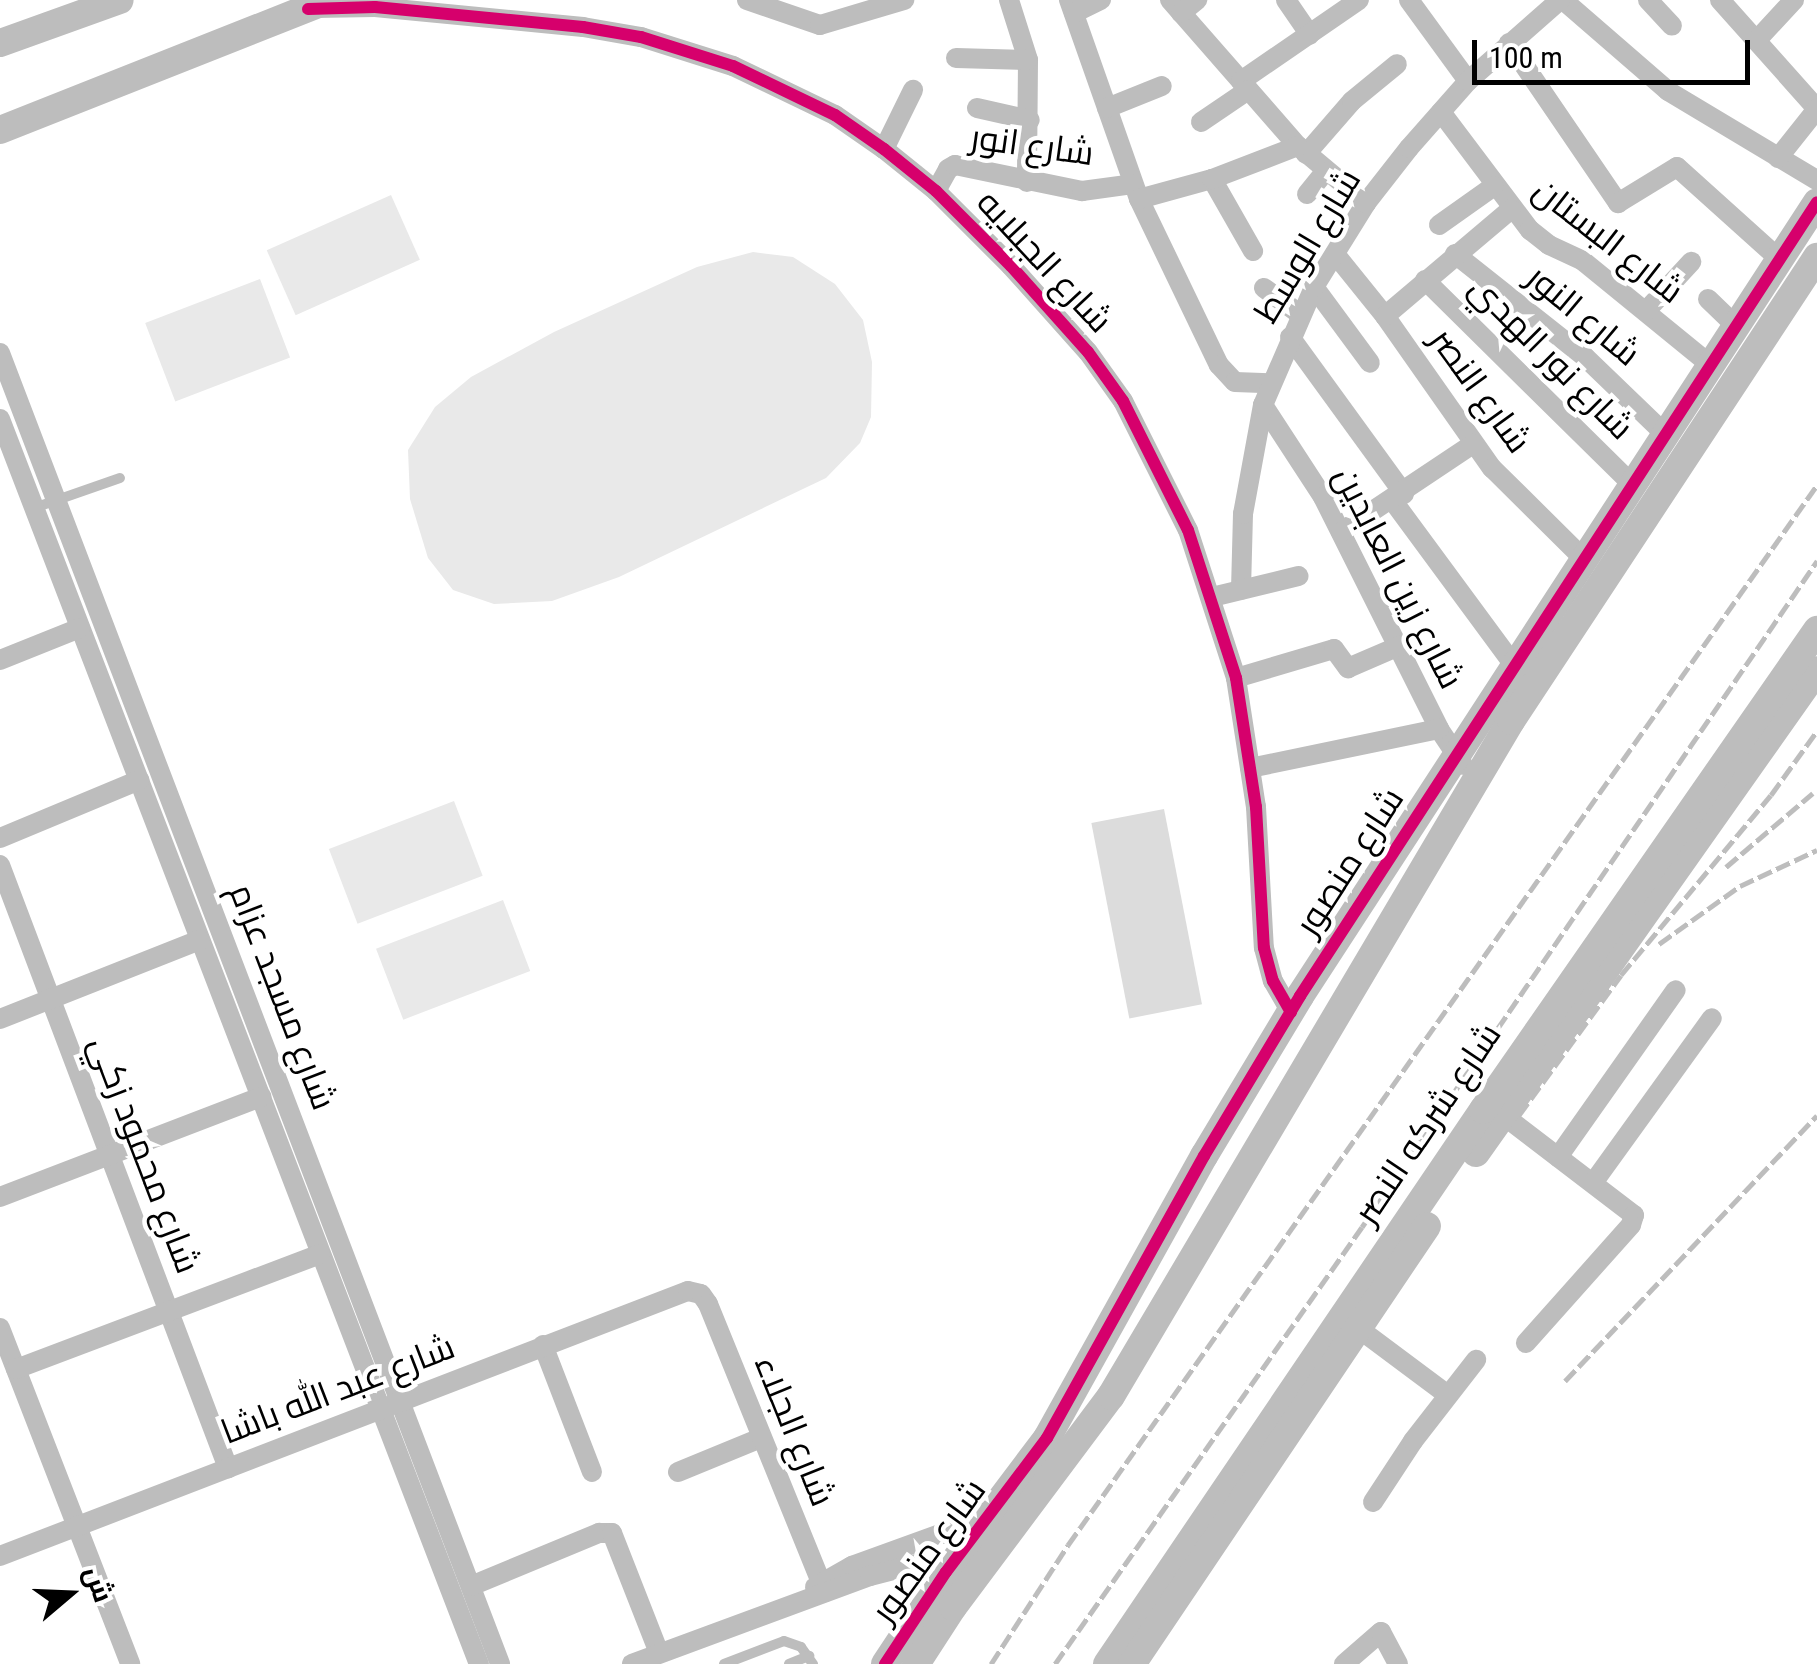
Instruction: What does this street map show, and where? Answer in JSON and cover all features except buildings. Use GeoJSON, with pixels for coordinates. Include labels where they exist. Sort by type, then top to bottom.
{"type":"FeatureCollection","features":[{"type":"Feature","properties":{"kind":"street"},"geometry":{"type":"LineString","coordinates":[[0,44],[120,0]]}},
{"type":"Feature","properties":{"kind":"street"},"geometry":{"type":"LineString","coordinates":[[746,0],[808,24],[847,9],[904,0]]}},
{"type":"Feature","properties":{"kind":"street"},"geometry":{"type":"LineString","coordinates":[[1009,0],[1028,60],[1026,182]]}},
{"type":"Feature","properties":{"kind":"street"},"geometry":{"type":"LineString","coordinates":[[1101,0],[1072,7],[1136,191],[1222,371],[1235,382],[1269,383]]}},
{"type":"Feature","properties":{"kind":"street"},"geometry":{"type":"LineString","coordinates":[[1286,0],[1310,35]]}},
{"type":"Feature","properties":{"kind":"street"},"geometry":{"type":"LineString","coordinates":[[1201,122],[1358,0]]}},
{"type":"Feature","properties":{"kind":"street"},"geometry":{"type":"LineString","coordinates":[[1409,0],[1468,81]]}},
{"type":"Feature","properties":{"kind":"street"},"geometry":{"type":"LineString","coordinates":[[1561,0],[1668,91],[1817,180]]}},
{"type":"Feature","properties":{"kind":"street","name":"شارع الوسط"},"geometry":{"type":"LineString","coordinates":[[1241,590],[1243,514],[1263,405],[1269,383],[1314,288],[1366,204],[1441,112],[1468,81],[1561,0]]}},
{"type":"Feature","properties":{"kind":"street"},"geometry":{"type":"LineString","coordinates":[[1648,0],[1672,26]]}},
{"type":"Feature","properties":{"kind":"street"},"geometry":{"type":"LineString","coordinates":[[1756,40],[1794,0]]}},
{"type":"Feature","properties":{"kind":"street"},"geometry":{"type":"LineString","coordinates":[[0,130],[318,4]]}},
{"type":"Feature","properties":{"kind":"street","name":"شارع الجبلايه"},"geometry":{"type":"LineString","coordinates":[[318,4],[509,9],[641,37],[733,66],[819,106],[884,149],[936,191],[1054,310],[1123,401],[1159,465],[1212,598],[1236,678],[1250,768],[1264,948],[1273,981],[1291,1012]]}},
{"type":"Feature","properties":{"kind":"street"},"geometry":{"type":"LineString","coordinates":[[1183,4],[1244,86],[1302,150],[1366,204]]}},
{"type":"Feature","properties":{"kind":"street"},"geometry":{"type":"LineString","coordinates":[[1731,4],[1756,40],[1817,109],[1778,158]]}},
{"type":"Feature","properties":{"kind":"street"},"geometry":{"type":"LineString","coordinates":[[1510,43],[1618,203],[1676,167],[1779,259]]}},
{"type":"Feature","properties":{"kind":"street"},"geometry":{"type":"LineString","coordinates":[[956,58],[1028,60]]}},
{"type":"Feature","properties":{"kind":"street"},"geometry":{"type":"LineString","coordinates":[[1302,150],[1397,64]]}},
{"type":"Feature","properties":{"kind":"street"},"geometry":{"type":"LineString","coordinates":[[1106,108],[1162,86]]}},
{"type":"Feature","properties":{"kind":"street"},"geometry":{"type":"LineString","coordinates":[[884,149],[913,90]]}},
{"type":"Feature","properties":{"kind":"street"},"geometry":{"type":"LineString","coordinates":[[977,108],[1030,120]]}},
{"type":"Feature","properties":{"kind":"street","name":"شارع البستان"},"geometry":{"type":"LineString","coordinates":[[1441,112],[1511,209],[1549,245],[1574,254],[1708,364]]}},
{"type":"Feature","properties":{"kind":"street","name":"شارع انور"},"geometry":{"type":"LineString","coordinates":[[936,191],[948,169],[955,165],[1082,192],[1136,191],[1212,179],[1302,150]]}},
{"type":"Feature","properties":{"kind":"street"},"geometry":{"type":"LineString","coordinates":[[1307,194],[1325,172]]}},
{"type":"Feature","properties":{"kind":"street"},"geometry":{"type":"LineString","coordinates":[[1212,179],[1253,251]]}},
{"type":"Feature","properties":{"kind":"street"},"geometry":{"type":"LineString","coordinates":[[1439,225],[1494,186]]}},
{"type":"Feature","properties":{"kind":"street","name":"شارع منصور"},"geometry":{"type":"LineString","coordinates":[[916,1664],[958,1580],[975,1534],[1047,1438],[1204,1156],[1291,1012],[1512,664],[1817,202]]}},
{"type":"Feature","properties":{"kind":"street"},"geometry":{"type":"LineString","coordinates":[[1385,316],[1511,209]]}},
{"type":"Feature","properties":{"kind":"street","name":"شارع النصر"},"geometry":{"type":"LineString","coordinates":[[1335,254],[1385,316],[1473,444],[1583,558]]}},
{"type":"Feature","properties":{"kind":"street","name":"شارع النور"},"geometry":{"type":"LineString","coordinates":[[1456,254],[1585,357],[1664,433]]}},
{"type":"Feature","properties":{"kind":"street","name":"شارع منصور"},"geometry":{"type":"LineString","coordinates":[[885,1664],[958,1580],[1000,1550],[1111,1396],[1476,779],[1817,257]]}},
{"type":"Feature","properties":{"kind":"street"},"geometry":{"type":"LineString","coordinates":[[1646,312],[1690,262]]}},
{"type":"Feature","properties":{"kind":"street","name":"شارع نور الهدي"},"geometry":{"type":"LineString","coordinates":[[1425,280],[1631,483]]}},
{"type":"Feature","properties":{"kind":"street"},"geometry":{"type":"LineString","coordinates":[[1264,288],[1300,315]]}},
{"type":"Feature","properties":{"kind":"street"},"geometry":{"type":"LineString","coordinates":[[1314,288],[1370,364]]}},
{"type":"Feature","properties":{"kind":"street"},"geometry":{"type":"LineString","coordinates":[[1708,299],[1734,324]]}},
{"type":"Feature","properties":{"kind":"street"},"geometry":{"type":"LineString","coordinates":[[1290,337],[1512,664]]}},
{"type":"Feature","properties":{"kind":"street","name":"شارع مسجد عزام"},"geometry":{"type":"LineString","coordinates":[[0,353],[390,1404],[478,1664]]}},
{"type":"Feature","properties":{"kind":"street","name":"شارع زين العابدين"},"geometry":{"type":"LineString","coordinates":[[1263,405],[1340,532],[1454,756],[1476,779]]}},
{"type":"Feature","properties":{"kind":"street","name":"شارع مسجد عزام"},"geometry":{"type":"LineString","coordinates":[[0,419],[320,1254],[470,1586],[500,1664]]}},
{"type":"Feature","properties":{"kind":"street"},"geometry":{"type":"LineString","coordinates":[[1340,532],[1399,498],[1473,444]]}},
{"type":"Feature","properties":{"kind":"street"},"geometry":{"type":"LineString","coordinates":[[0,481],[21,473]]}},
{"type":"Feature","properties":{"kind":"street"},"geometry":{"type":"LineString","coordinates":[[1212,598],[1298,576]]}},
{"type":"Feature","properties":{"kind":"street"},"geometry":{"type":"LineString","coordinates":[[0,660],[80,628]]}},
{"type":"Feature","properties":{"kind":"street","name":"شارع شركه النصر"},"geometry":{"type":"LineString","coordinates":[[1107,1664],[1483,1110],[1817,630]]}},
{"type":"Feature","properties":{"kind":"street"},"geometry":{"type":"LineString","coordinates":[[1236,678],[1334,649],[1348,668],[1399,646]]}},
{"type":"Feature","properties":{"kind":"street","name":"شارع شركه النصر"},"geometry":{"type":"LineString","coordinates":[[1132,1664],[1503,1115],[1817,670]]}},
{"type":"Feature","properties":{"kind":"street"},"geometry":{"type":"LineString","coordinates":[[1250,768],[1439,728]]}},
{"type":"Feature","properties":{"kind":"street"},"geometry":{"type":"LineString","coordinates":[[0,838],[140,780]]}},
{"type":"Feature","properties":{"kind":"street","name":"شارع محمود زكي"},"geometry":{"type":"LineString","coordinates":[[0,865],[228,1468]]}},
{"type":"Feature","properties":{"kind":"street"},"geometry":{"type":"LineString","coordinates":[[0,1018],[200,940]]}},
{"type":"Feature","properties":{"kind":"street"},"geometry":{"type":"LineString","coordinates":[[1558,1157],[1676,990]]}},
{"type":"Feature","properties":{"kind":"street"},"geometry":{"type":"LineString","coordinates":[[1593,1183],[1712,1018]]}},
{"type":"Feature","properties":{"kind":"street"},"geometry":{"type":"LineString","coordinates":[[0,1197],[260,1097]]}},
{"type":"Feature","properties":{"kind":"street"},"geometry":{"type":"LineString","coordinates":[[1503,1115],[1632,1212],[1633,1222],[1526,1343]]}},
{"type":"Feature","properties":{"kind":"street"},"geometry":{"type":"LineString","coordinates":[[1204,1156],[1241,1177]]}},
{"type":"Feature","properties":{"kind":"street"},"geometry":{"type":"LineString","coordinates":[[16,1369],[320,1254]]}},
{"type":"Feature","properties":{"kind":"street","name":"شارع عبد الله باشا"},"geometry":{"type":"LineString","coordinates":[[0,1556],[674,1294],[701,1294]]}},
{"type":"Feature","properties":{"kind":"street","name":"شارع الجلاء"},"geometry":{"type":"LineString","coordinates":[[701,1294],[822,1587]]}},
{"type":"Feature","properties":{"kind":"street"},"geometry":{"type":"LineString","coordinates":[[0,1328],[130,1664]]}},
{"type":"Feature","properties":{"kind":"street"},"geometry":{"type":"LineString","coordinates":[[1358,1328],[1448,1395]]}},
{"type":"Feature","properties":{"kind":"street"},"geometry":{"type":"LineString","coordinates":[[543,1345],[592,1472]]}},
{"type":"Feature","properties":{"kind":"street"},"geometry":{"type":"LineString","coordinates":[[1373,1502],[1476,1360]]}},
{"type":"Feature","properties":{"kind":"street"},"geometry":{"type":"LineString","coordinates":[[678,1472],[761,1438]]}},
{"type":"Feature","properties":{"kind":"street"},"geometry":{"type":"LineString","coordinates":[[470,1586],[599,1533],[612,1532],[659,1653]]}},
{"type":"Feature","properties":{"kind":"street"},"geometry":{"type":"LineString","coordinates":[[632,1664],[802,1598],[940,1534],[975,1534],[1000,1550]]}},
{"type":"Feature","properties":{"kind":"street"},"geometry":{"type":"LineString","coordinates":[[822,1587],[916,1564],[958,1580]]}},
{"type":"Feature","properties":{"kind":"street"},"geometry":{"type":"LineString","coordinates":[[1344,1664],[1380,1632],[1398,1664]]}},
{"type":"Feature","properties":{"kind":"lane"},"geometry":{"type":"LineString","coordinates":[[34,508],[120,478]]}},
{"type":"Feature","properties":{"kind":"lane"},"geometry":{"type":"LineString","coordinates":[[724,1664],[784,1641],[801,1647],[811,1660],[789,1664]]}},
{"type":"Feature","properties":{"kind":"shaded area"},"geometry":{"type":"Polygon","coordinates":[[[391,195],[420,260],[296,315],[267,250],[391,195]]]}},
{"type":"Feature","properties":{"kind":"shaded area"},"geometry":{"type":"Polygon","coordinates":[[[753,252],[793,257],[835,284],[863,320],[872,362],[871,417],[860,443],[826,478],[619,577],[552,601],[494,604],[453,590],[428,558],[410,499],[408,450],[435,407],[471,377],[554,332],[697,267],[753,252]]]}},
{"type":"Feature","properties":{"kind":"shaded area"},"geometry":{"type":"Polygon","coordinates":[[[260,279],[290,357],[175,402],[145,323],[260,279]]]}},
{"type":"Feature","properties":{"kind":"shaded area"},"geometry":{"type":"Polygon","coordinates":[[[454,801],[483,876],[358,924],[329,849],[454,801]]]}},
{"type":"Feature","properties":{"kind":"shaded area"},"geometry":{"type":"Polygon","coordinates":[[[503,900],[530,971],[403,1020],[376,949],[503,900]]]}},
{"type":"Feature","properties":{"kind":"railway"},"geometry":{"type":"LineString","coordinates":[[991,1664],[1068,1545],[1817,485]]}},
{"type":"Feature","properties":{"kind":"railway"},"geometry":{"type":"LineString","coordinates":[[1055,1664],[1362,1227],[1817,561]]}},
{"type":"Feature","properties":{"kind":"railway"},"geometry":{"type":"LineString","coordinates":[[1519,1115],[1621,975],[1771,795],[1817,731]]}},
{"type":"Feature","properties":{"kind":"railway"},"geometry":{"type":"LineString","coordinates":[[1726,867],[1813,793]]}},
{"type":"Feature","properties":{"kind":"railway"},"geometry":{"type":"LineString","coordinates":[[1659,944],[1740,886],[1817,850]]}},
{"type":"Feature","properties":{"kind":"railway"},"geometry":{"type":"LineString","coordinates":[[1565,1381],[1817,1115]]}},
{"type":"Feature","properties":{"kind":"cycle path"},"geometry":{"type":"LineString","coordinates":[[308,9],[375,7],[583,27],[641,37],[733,66],[835,115],[884,149],[936,191],[1011,266],[1088,352],[1123,401],[1188,530],[1236,678],[1256,807],[1264,948],[1273,981],[1291,1012]]}},
{"type":"Feature","properties":{"kind":"cycle path"},"geometry":{"type":"LineString","coordinates":[[885,1664],[946,1572],[1047,1438],[1204,1156],[1300,996],[1817,202]]}}]}
